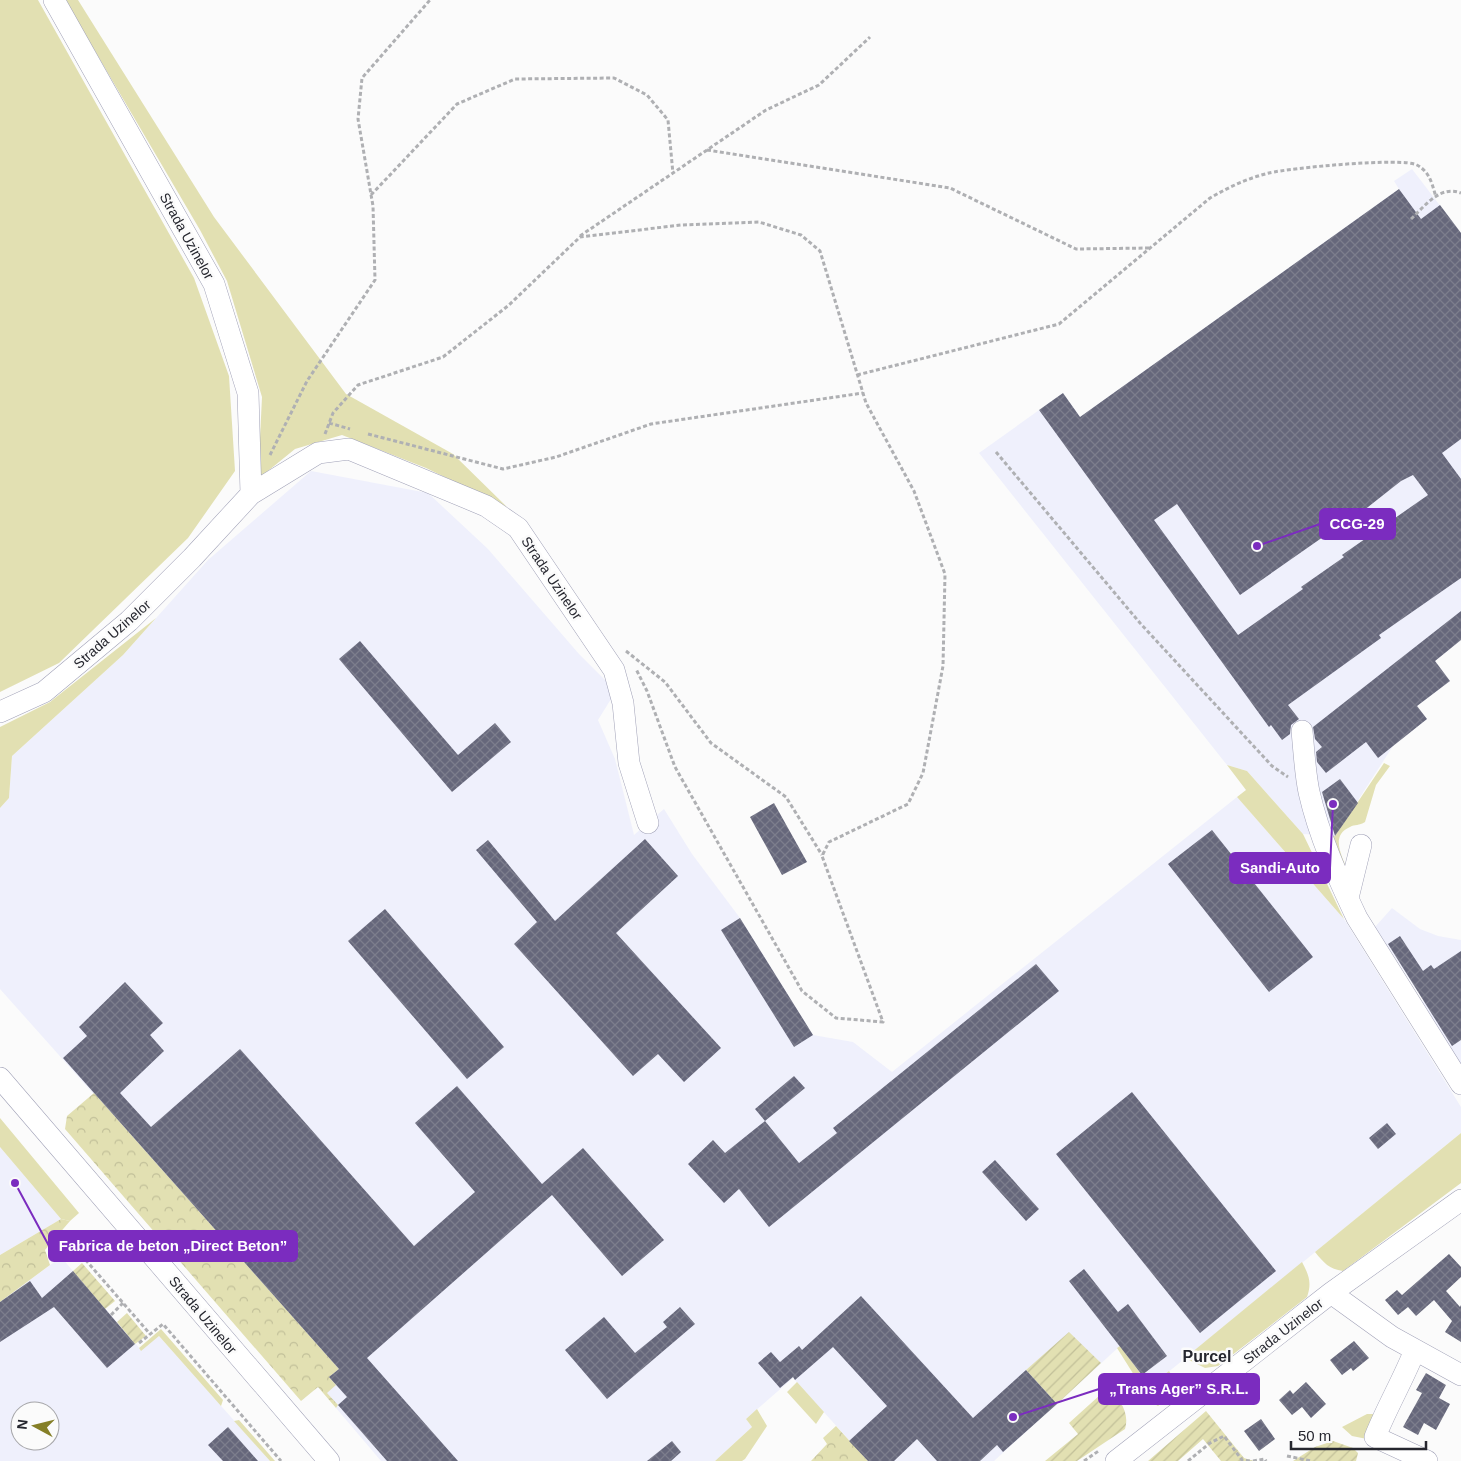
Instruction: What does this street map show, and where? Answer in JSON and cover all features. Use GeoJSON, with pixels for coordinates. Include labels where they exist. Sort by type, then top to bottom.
{"type":"FeatureCollection","features":[{"type":"Feature","properties":{"kind":"street","name":"Strada Uzinelor"},"geometry":{"type":"LineString","coordinates":[[54,0],[214,284],[248,393],[251,494]]}},
{"type":"Feature","properties":{"kind":"street","name":"Strada Uzinelor"},"geometry":{"type":"LineString","coordinates":[[0,712],[44,692],[129,621],[192,558],[251,494],[318,453],[349,448],[486,506],[518,528],[614,670],[623,704],[629,763],[648,823]]}},
{"type":"Feature","properties":{"kind":"street"},"geometry":{"type":"LineString","coordinates":[[1302,731],[1309,792],[1329,855],[1357,918],[1461,1084]]}},
{"type":"Feature","properties":{"kind":"street"},"geometry":{"type":"LineString","coordinates":[[1348,898],[1360,845]]}},
{"type":"Feature","properties":{"kind":"street","name":"Strada Uzinelor"},"geometry":{"type":"LineString","coordinates":[[0,1078],[329,1461]]}},
{"type":"Feature","properties":{"kind":"street","name":"Strada Uzinelor"},"geometry":{"type":"LineString","coordinates":[[1116,1461],[1331,1293],[1461,1200]]}},
{"type":"Feature","properties":{"kind":"street","name":"Strada Uzinelor"},"geometry":{"type":"LineString","coordinates":[[1331,1293],[1392,1337],[1461,1375]]}},
{"type":"Feature","properties":{"kind":"street"},"geometry":{"type":"LineString","coordinates":[[1415,1350],[1375,1437],[1427,1461]]}},
{"type":"Feature","properties":{"kind":"path"},"geometry":{"type":"LineString","coordinates":[[268,459],[307,381],[375,280],[371,194],[358,119],[362,78],[430,0]]}},
{"type":"Feature","properties":{"kind":"path"},"geometry":{"type":"LineString","coordinates":[[318,453],[333,413],[358,385],[443,357],[509,305],[580,237],[766,110],[819,85],[870,37]]}},
{"type":"Feature","properties":{"kind":"path"},"geometry":{"type":"LineString","coordinates":[[371,194],[457,104],[515,79],[614,78],[647,95],[668,120],[672,174]]}},
{"type":"Feature","properties":{"kind":"path"},"geometry":{"type":"LineString","coordinates":[[707,150],[950,188],[1076,249],[1150,248]]}},
{"type":"Feature","properties":{"kind":"path"},"geometry":{"type":"LineString","coordinates":[[858,375],[1059,324],[1210,198],[1238,183],[1271,173],[1393,161],[1416,164],[1428,174],[1436,196]]}},
{"type":"Feature","properties":{"kind":"path"},"geometry":{"type":"LineString","coordinates":[[1411,219],[1442,191],[1453,190],[1461,193]]}},
{"type":"Feature","properties":{"kind":"path"},"geometry":{"type":"LineString","coordinates":[[580,237],[681,225],[760,222],[800,235],[820,251],[866,403],[914,491],[945,574],[944,666],[923,772],[908,804],[829,842],[822,856]]}},
{"type":"Feature","properties":{"kind":"path"},"geometry":{"type":"LineString","coordinates":[[364,433],[503,469],[556,457],[651,424],[863,394]]}},
{"type":"Feature","properties":{"kind":"path"},"geometry":{"type":"LineString","coordinates":[[329,423],[356,430]]}},
{"type":"Feature","properties":{"kind":"path"},"geometry":{"type":"LineString","coordinates":[[996,452],[1140,623],[1232,723],[1272,766],[1309,792]]}},
{"type":"Feature","properties":{"kind":"path"},"geometry":{"type":"LineString","coordinates":[[592,637],[626,651],[665,682],[711,743],[786,797],[822,856],[883,1022],[836,1018],[802,991],[675,767],[647,691],[626,651]]}},
{"type":"Feature","properties":{"kind":"path"},"geometry":{"type":"LineString","coordinates":[[77,1250],[150,1334]]}},
{"type":"Feature","properties":{"kind":"path"},"geometry":{"type":"LineString","coordinates":[[111,1315],[123,1303]]}},
{"type":"Feature","properties":{"kind":"path"},"geometry":{"type":"LineString","coordinates":[[140,1343],[163,1324],[281,1461]]}},
{"type":"Feature","properties":{"kind":"path"},"geometry":{"type":"LineString","coordinates":[[1188,1461],[1210,1443],[1224,1436],[1242,1460],[1264,1459],[1266,1461]]}},
{"type":"Feature","properties":{"kind":"path"},"geometry":{"type":"LineString","coordinates":[[1287,1456],[1312,1461]]}},
{"type":"Feature","properties":{"kind":"shaded area"},"geometry":{"type":"Polygon","coordinates":[[[1412,169],[1461,233],[1461,640],[1435,661],[1450,681],[1417,706],[1427,719],[1393,746],[1335,836],[1303,834],[1247,771],[1227,765],[979,453],[1063,393],[1080,417],[1399,189],[1394,181],[1412,169]]]}},
{"type":"Feature","properties":{"kind":"shaded area"},"geometry":{"type":"Polygon","coordinates":[[[311,471],[428,493],[488,549],[579,654],[616,691],[598,720],[615,759],[634,835],[664,809],[692,854],[740,918],[813,1035],[853,1042],[892,1072],[1237,797],[1344,919],[1461,1107],[1461,1133],[1150,1387],[1120,1346],[994,1461],[868,1461],[793,1378],[746,1419],[752,1427],[715,1461],[381,1461],[336,1408],[338,1405],[326,1393],[329,1377],[338,1368],[0,989],[0,808],[9,798],[12,756],[123,655],[208,560],[311,471]]]}},
{"type":"Feature","properties":{"kind":"shaded area"},"geometry":{"type":"Polygon","coordinates":[[[1392,908],[1420,929],[1438,936],[1461,940],[1461,1065],[1422,1007],[1423,1000],[1375,927],[1392,908]]]}},
{"type":"Feature","properties":{"kind":"shaded area"},"geometry":{"type":"Polygon","coordinates":[[[0,1147],[61,1219],[0,1255],[0,1147]]]}},
{"type":"Feature","properties":{"kind":"shaded area"},"geometry":{"type":"Polygon","coordinates":[[[61,1257],[141,1350],[159,1336],[270,1461],[0,1461],[0,1302],[61,1257]]]}},
{"type":"Feature","properties":{"kind":"green space"},"geometry":{"type":"Polygon","coordinates":[[[0,0],[38,0],[194,278],[229,376],[235,471],[188,538],[59,663],[0,692],[0,0]]]}},
{"type":"Feature","properties":{"kind":"green space"},"geometry":{"type":"Polygon","coordinates":[[[65,0],[78,0],[214,217],[346,394],[453,454],[507,507],[426,468],[342,435],[295,449],[258,479],[262,397],[227,281],[200,230],[65,0]]]}},
{"type":"Feature","properties":{"kind":"green space"},"geometry":{"type":"Polygon","coordinates":[[[156,618],[123,655],[12,756],[9,798],[0,808],[0,727],[50,702],[156,618]]]}},
{"type":"Feature","properties":{"kind":"green space"},"geometry":{"type":"Polygon","coordinates":[[[1384,763],[1390,766],[1376,785],[1365,822],[1350,827],[1340,836],[1339,847],[1348,872],[1330,836],[1335,836],[1384,763]]]}},
{"type":"Feature","properties":{"kind":"green space"},"geometry":{"type":"Polygon","coordinates":[[[1227,765],[1247,771],[1303,834],[1344,919],[1237,797],[1246,790],[1227,765]]]}},
{"type":"Feature","properties":{"kind":"green space"},"geometry":{"type":"Polygon","coordinates":[[[94,1093],[339,1369],[329,1377],[336,1385],[327,1393],[338,1405],[336,1408],[318,1387],[301,1401],[65,1129],[67,1116],[94,1093]]]}},
{"type":"Feature","properties":{"kind":"green space"},"geometry":{"type":"Polygon","coordinates":[[[0,1118],[79,1213],[70,1221],[61,1219],[0,1147],[0,1118]]]}},
{"type":"Feature","properties":{"kind":"green space"},"geometry":{"type":"Polygon","coordinates":[[[1461,1133],[1461,1183],[1343,1271],[1327,1265],[1315,1252],[1461,1133]]]}},
{"type":"Feature","properties":{"kind":"green space"},"geometry":{"type":"Polygon","coordinates":[[[61,1219],[70,1221],[45,1250],[50,1265],[0,1302],[0,1255],[61,1219]]]}},
{"type":"Feature","properties":{"kind":"green space"},"geometry":{"type":"Polygon","coordinates":[[[1302,1262],[1309,1279],[1307,1297],[1218,1366],[1205,1368],[1185,1358],[1302,1262]]]}},
{"type":"Feature","properties":{"kind":"green space"},"geometry":{"type":"Polygon","coordinates":[[[82,1263],[115,1301],[105,1309],[73,1271],[82,1263]]]}},
{"type":"Feature","properties":{"kind":"green space"},"geometry":{"type":"Polygon","coordinates":[[[127,1313],[146,1336],[135,1344],[117,1322],[127,1313]]]}},
{"type":"Feature","properties":{"kind":"green space"},"geometry":{"type":"Polygon","coordinates":[[[161,1329],[223,1400],[221,1406],[159,1336],[141,1351],[139,1348],[161,1329]]]}},
{"type":"Feature","properties":{"kind":"green space"},"geometry":{"type":"Polygon","coordinates":[[[1069,1332],[1101,1363],[1057,1404],[1026,1370],[1069,1332]]]}},
{"type":"Feature","properties":{"kind":"green space"},"geometry":{"type":"Polygon","coordinates":[[[1120,1346],[1150,1386],[1169,1371],[1177,1383],[1175,1392],[1158,1406],[1151,1402],[1117,1348],[1120,1346]]]}},
{"type":"Feature","properties":{"kind":"green space"},"geometry":{"type":"Polygon","coordinates":[[[797,1382],[824,1412],[816,1424],[787,1392],[797,1382]]]}},
{"type":"Feature","properties":{"kind":"green space"},"geometry":{"type":"Polygon","coordinates":[[[1110,1386],[1125,1411],[1125,1429],[1077,1461],[1045,1461],[1078,1434],[1069,1423],[1110,1386]]]}},
{"type":"Feature","properties":{"kind":"green space"},"geometry":{"type":"Polygon","coordinates":[[[757,1409],[767,1426],[745,1459],[742,1461],[715,1461],[752,1427],[746,1419],[757,1409]]]}},
{"type":"Feature","properties":{"kind":"green space"},"geometry":{"type":"Polygon","coordinates":[[[1206,1411],[1244,1458],[1254,1461],[1221,1461],[1203,1439],[1178,1461],[1148,1461],[1206,1411]]]}},
{"type":"Feature","properties":{"kind":"green space"},"geometry":{"type":"Polygon","coordinates":[[[1367,1414],[1378,1414],[1367,1439],[1352,1436],[1342,1427],[1367,1414]]]}},
{"type":"Feature","properties":{"kind":"green space"},"geometry":{"type":"Polygon","coordinates":[[[239,1420],[275,1461],[270,1461],[234,1421],[239,1420]]]}},
{"type":"Feature","properties":{"kind":"green space"},"geometry":{"type":"Polygon","coordinates":[[[836,1426],[868,1461],[811,1461],[827,1444],[823,1438],[836,1426]]]}},
{"type":"Feature","properties":{"kind":"green space"},"geometry":{"type":"Polygon","coordinates":[[[1333,1441],[1353,1448],[1358,1453],[1356,1461],[1293,1461],[1315,1447],[1333,1441]]]}},
{"type":"Feature","properties":{"kind":"building"},"geometry":{"type":"Polygon","coordinates":[[[1399,189],[1421,219],[1440,205],[1461,233],[1461,439],[1442,453],[1461,479],[1461,578],[1379,635],[1381,638],[1288,705],[1299,719],[1291,725],[1290,734],[1282,740],[1271,725],[1269,727],[1039,410],[1063,393],[1080,417],[1399,189]],[[1413,475],[1401,481],[1330,537],[1328,535],[1323,537],[1240,595],[1177,504],[1154,520],[1238,635],[1303,589],[1301,587],[1344,557],[1342,555],[1428,495],[1413,475]]]}},
{"type":"Feature","properties":{"kind":"building"},"geometry":{"type":"Polygon","coordinates":[[[1461,611],[1461,640],[1435,661],[1450,681],[1417,706],[1427,719],[1378,758],[1366,742],[1326,773],[1317,762],[1316,752],[1322,747],[1315,739],[1313,727],[1461,611]]]}},
{"type":"Feature","properties":{"kind":"building"},"geometry":{"type":"Polygon","coordinates":[[[360,641],[458,755],[495,723],[511,742],[452,792],[339,659],[360,641]]]}},
{"type":"Feature","properties":{"kind":"building"},"geometry":{"type":"Polygon","coordinates":[[[1340,779],[1358,803],[1335,836],[1322,792],[1340,779]]]}},
{"type":"Feature","properties":{"kind":"building"},"geometry":{"type":"Polygon","coordinates":[[[774,803],[807,862],[782,875],[750,817],[774,803]]]}},
{"type":"Feature","properties":{"kind":"building"},"geometry":{"type":"Polygon","coordinates":[[[1212,830],[1313,957],[1269,992],[1168,864],[1212,830]]]}},
{"type":"Feature","properties":{"kind":"building"},"geometry":{"type":"Polygon","coordinates":[[[645,839],[678,876],[616,933],[721,1048],[684,1082],[658,1054],[633,1076],[514,944],[537,922],[476,850],[488,840],[555,921],[645,839]]]}},
{"type":"Feature","properties":{"kind":"building"},"geometry":{"type":"Polygon","coordinates":[[[385,909],[504,1047],[467,1079],[348,941],[385,909]]]}},
{"type":"Feature","properties":{"kind":"building"},"geometry":{"type":"Polygon","coordinates":[[[740,918],[813,1035],[794,1047],[721,930],[740,918]]]}},
{"type":"Feature","properties":{"kind":"building"},"geometry":{"type":"Polygon","coordinates":[[[1400,936],[1423,971],[1431,965],[1434,969],[1461,951],[1461,1040],[1452,1046],[1388,944],[1400,936]]]}},
{"type":"Feature","properties":{"kind":"building"},"geometry":{"type":"Polygon","coordinates":[[[1036,964],[1059,991],[769,1227],[739,1189],[724,1203],[688,1164],[713,1140],[725,1153],[765,1121],[799,1163],[837,1133],[833,1128],[1036,964]]]}},
{"type":"Feature","properties":{"kind":"building"},"geometry":{"type":"Polygon","coordinates":[[[125,982],[163,1023],[150,1035],[164,1051],[120,1093],[151,1127],[240,1049],[414,1246],[475,1192],[415,1123],[457,1086],[542,1184],[583,1148],[664,1240],[622,1276],[552,1195],[367,1358],[458,1461],[387,1461],[338,1405],[347,1397],[329,1377],[339,1369],[63,1058],[87,1036],[79,1027],[125,982]]]}},
{"type":"Feature","properties":{"kind":"building"},"geometry":{"type":"Polygon","coordinates":[[[794,1076],[805,1088],[765,1121],[755,1109],[794,1076]]]}},
{"type":"Feature","properties":{"kind":"building"},"geometry":{"type":"Polygon","coordinates":[[[1132,1092],[1276,1271],[1200,1333],[1056,1154],[1132,1092]]]}},
{"type":"Feature","properties":{"kind":"building"},"geometry":{"type":"Polygon","coordinates":[[[1387,1123],[1396,1134],[1378,1149],[1369,1138],[1387,1123]]]}},
{"type":"Feature","properties":{"kind":"building"},"geometry":{"type":"Polygon","coordinates":[[[995,1160],[1039,1209],[1026,1221],[982,1172],[995,1160]]]}},
{"type":"Feature","properties":{"kind":"building"},"geometry":{"type":"Polygon","coordinates":[[[1449,1254],[1461,1267],[1461,1277],[1446,1291],[1460,1307],[1461,1305],[1461,1342],[1445,1332],[1452,1321],[1434,1300],[1416,1316],[1408,1307],[1398,1315],[1385,1300],[1397,1290],[1402,1295],[1449,1254]]]}},
{"type":"Feature","properties":{"kind":"building"},"geometry":{"type":"Polygon","coordinates":[[[1084,1269],[1118,1312],[1128,1304],[1167,1356],[1142,1375],[1069,1281],[1084,1269]]]}},
{"type":"Feature","properties":{"kind":"building"},"geometry":{"type":"Polygon","coordinates":[[[73,1271],[135,1344],[107,1368],[54,1307],[0,1342],[0,1302],[30,1281],[42,1298],[73,1271]]]}},
{"type":"Feature","properties":{"kind":"building"},"geometry":{"type":"Polygon","coordinates":[[[861,1296],[973,1418],[1026,1370],[1057,1404],[1003,1452],[997,1445],[980,1461],[937,1461],[917,1439],[894,1461],[868,1461],[849,1441],[887,1406],[833,1347],[795,1380],[793,1377],[780,1388],[758,1363],[771,1352],[780,1362],[799,1346],[802,1350],[861,1296]]]}},
{"type":"Feature","properties":{"kind":"building"},"geometry":{"type":"Polygon","coordinates":[[[680,1307],[695,1324],[607,1399],[565,1350],[604,1317],[635,1353],[667,1327],[663,1322],[680,1307]]]}},
{"type":"Feature","properties":{"kind":"building"},"geometry":{"type":"Polygon","coordinates":[[[1354,1341],[1369,1358],[1353,1371],[1351,1368],[1342,1375],[1330,1360],[1354,1341]]]}},
{"type":"Feature","properties":{"kind":"building"},"geometry":{"type":"Polygon","coordinates":[[[1426,1373],[1446,1385],[1439,1398],[1450,1404],[1436,1430],[1424,1423],[1418,1435],[1403,1427],[1422,1393],[1416,1390],[1426,1373]]]}},
{"type":"Feature","properties":{"kind":"building"},"geometry":{"type":"Polygon","coordinates":[[[1306,1382],[1326,1404],[1311,1418],[1302,1407],[1292,1415],[1279,1400],[1290,1390],[1293,1394],[1306,1382]]]}},
{"type":"Feature","properties":{"kind":"building"},"geometry":{"type":"Polygon","coordinates":[[[1261,1419],[1275,1439],[1259,1451],[1244,1431],[1261,1419]]]}},
{"type":"Feature","properties":{"kind":"building"},"geometry":{"type":"Polygon","coordinates":[[[228,1427],[258,1461],[223,1461],[208,1445],[228,1427]]]}},
{"type":"Feature","properties":{"kind":"building"},"geometry":{"type":"Polygon","coordinates":[[[672,1441],[681,1452],[671,1461],[647,1461],[672,1441]]]}},
{"type":"Feature","properties":{"kind":"place","name":"CCG-29"},"geometry":{"type":"Point","coordinates":[1257,546]}},
{"type":"Feature","properties":{"kind":"place","name":"Sandi-Auto"},"geometry":{"type":"Point","coordinates":[1333,804]}},
{"type":"Feature","properties":{"kind":"place","name":"Fabrica de beton „Direct Beton”"},"geometry":{"type":"Point","coordinates":[15,1183]}},
{"type":"Feature","properties":{"kind":"place","name":"„Trans Ager” S.R.L."},"geometry":{"type":"Point","coordinates":[1013,1417]}},
{"type":"Feature","properties":{"kind":"district","name":"Purcel"},"geometry":{"type":"Point","coordinates":[1207,1356]}}]}
